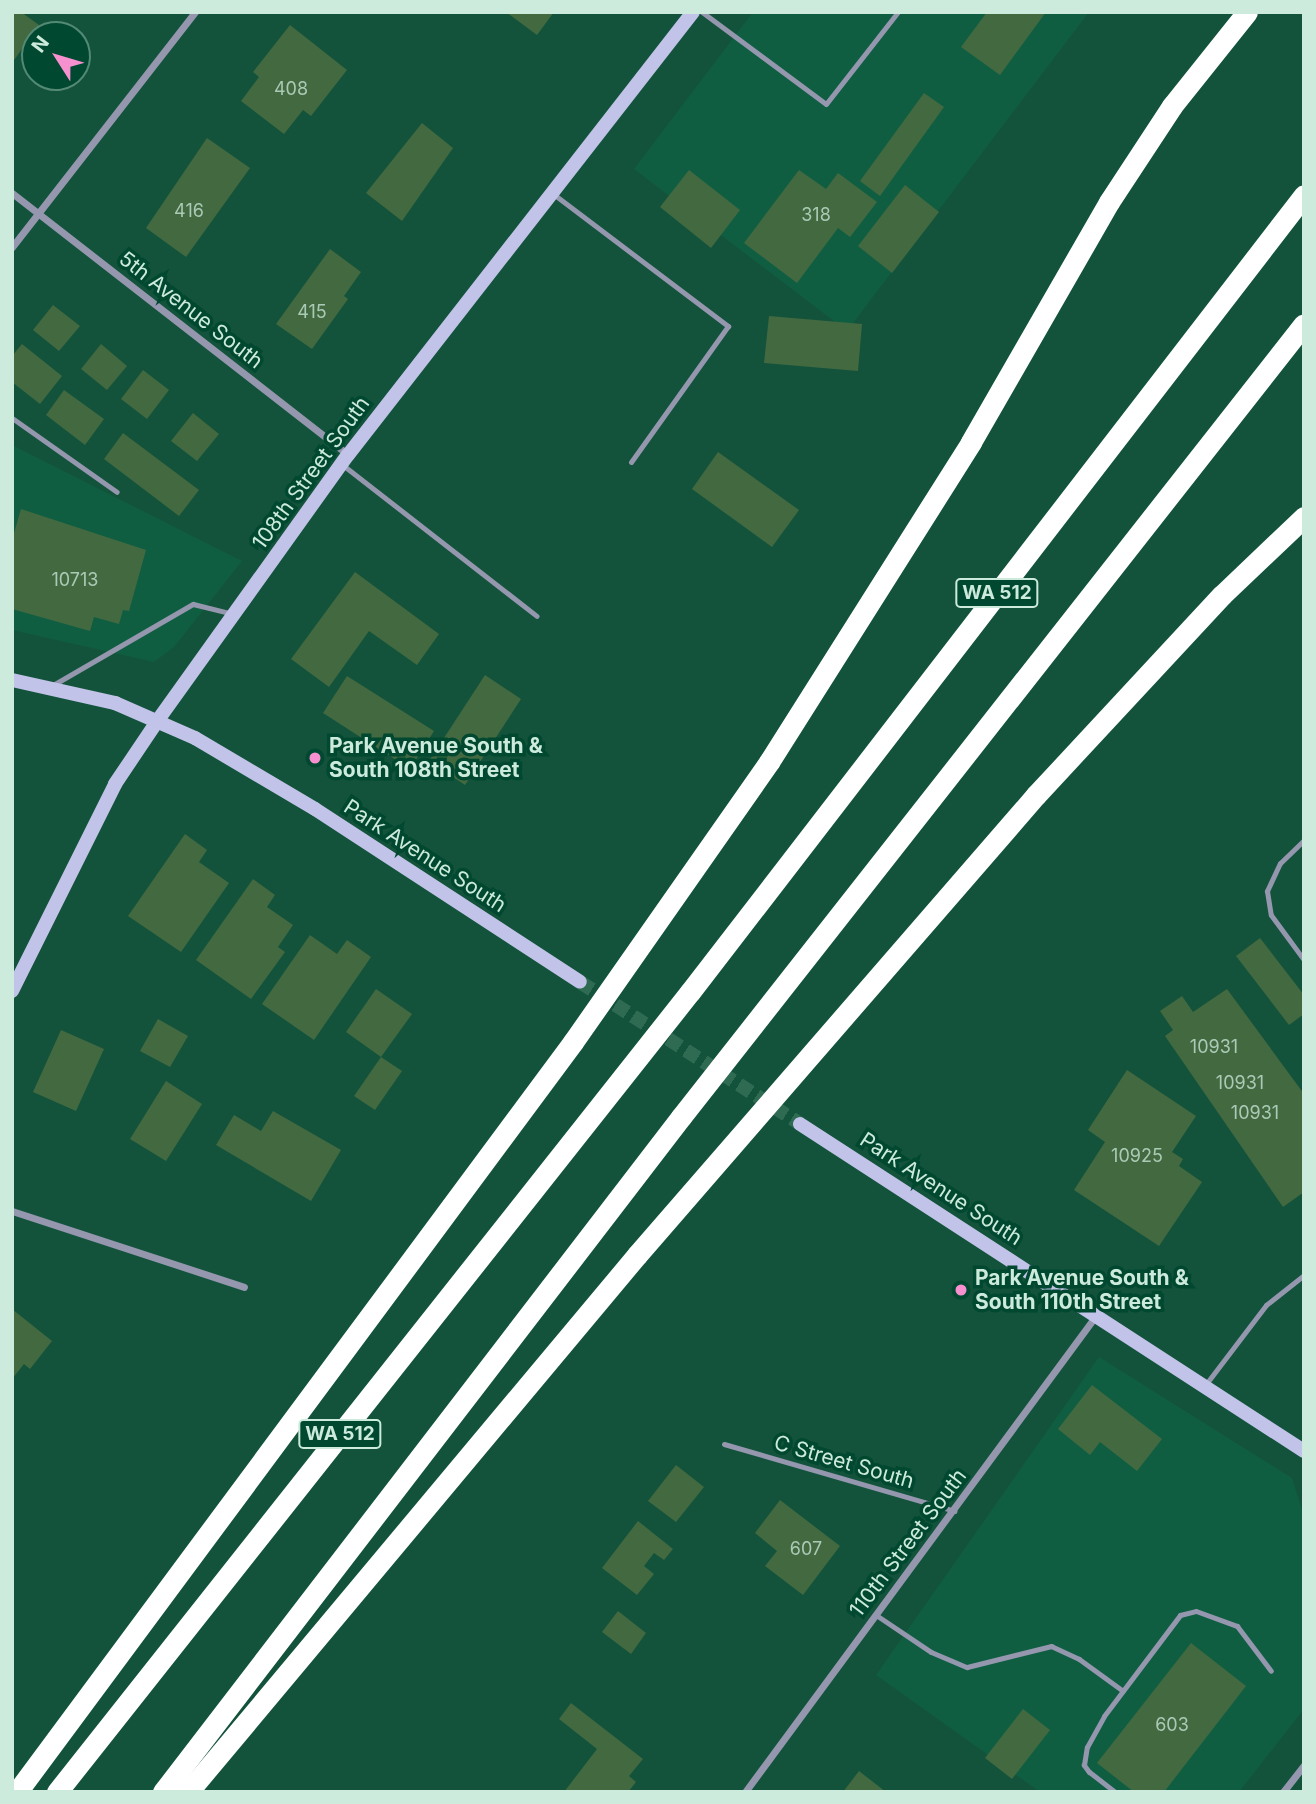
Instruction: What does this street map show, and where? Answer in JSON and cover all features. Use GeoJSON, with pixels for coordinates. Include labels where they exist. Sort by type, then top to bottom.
{"type":"FeatureCollection","features":[{"type":"Feature","properties":{"kind":"highway"},"geometry":{"type":"LineString","coordinates":[[17,1792],[573,1042],[769,762],[971,442],[1109,202],[1172,106],[1247,12]]}},
{"type":"Feature","properties":{"kind":"highway","name":"WA 512"},"geometry":{"type":"LineString","coordinates":[[57,1792],[690,992],[1304,195]]}},
{"type":"Feature","properties":{"kind":"highway"},"geometry":{"type":"LineString","coordinates":[[163,1792],[672,1128],[1304,324]]}},
{"type":"Feature","properties":{"kind":"highway"},"geometry":{"type":"LineString","coordinates":[[188,1792],[601,1298],[1027,805],[1222,595],[1304,517]]}},
{"type":"Feature","properties":{"kind":"main road","name":"108th Street South"},"geometry":{"type":"LineString","coordinates":[[12,991],[115,784],[158,720],[236,615],[345,459],[693,12]]}},
{"type":"Feature","properties":{"kind":"main road","name":"Park Avenue South"},"geometry":{"type":"LineString","coordinates":[[12,680],[115,703],[158,720],[315,810],[580,982]]}},
{"type":"Feature","properties":{"kind":"main road","name":"Park Avenue South"},"geometry":{"type":"LineString","coordinates":[[800,1124],[1097,1313],[1304,1451]]}},
{"type":"Feature","properties":{"kind":"street"},"geometry":{"type":"LineString","coordinates":[[12,247],[195,12]]}},
{"type":"Feature","properties":{"kind":"street","name":"5th Avenue South"},"geometry":{"type":"LineString","coordinates":[[12,193],[345,459]]}},
{"type":"Feature","properties":{"kind":"street"},"geometry":{"type":"LineString","coordinates":[[12,1211],[244,1287]]}},
{"type":"Feature","properties":{"kind":"street","name":"110th Street South"},"geometry":{"type":"LineString","coordinates":[[745,1792],[1097,1313]]}},
{"type":"Feature","properties":{"kind":"street"},"geometry":{"type":"LineString","coordinates":[[1283,1792],[1304,1765]]}},
{"type":"Feature","properties":{"kind":"lane"},"geometry":{"type":"LineString","coordinates":[[702,12],[826,104],[898,12]]}},
{"type":"Feature","properties":{"kind":"lane"},"geometry":{"type":"LineString","coordinates":[[552,193],[728,326],[631,462]]}},
{"type":"Feature","properties":{"kind":"lane"},"geometry":{"type":"LineString","coordinates":[[12,418],[117,492]]}},
{"type":"Feature","properties":{"kind":"lane"},"geometry":{"type":"LineString","coordinates":[[345,459],[537,616]]}},
{"type":"Feature","properties":{"kind":"lane"},"geometry":{"type":"LineString","coordinates":[[51,687],[193,604],[236,615]]}},
{"type":"Feature","properties":{"kind":"lane"},"geometry":{"type":"LineString","coordinates":[[1304,840],[1280,863],[1267,891],[1271,915],[1304,960]]}},
{"type":"Feature","properties":{"kind":"lane"},"geometry":{"type":"LineString","coordinates":[[1205,1385],[1266,1304],[1304,1275]]}},
{"type":"Feature","properties":{"kind":"lane","name":"C Street South"},"geometry":{"type":"LineString","coordinates":[[724,1444],[954,1511]]}},
{"type":"Feature","properties":{"kind":"lane"},"geometry":{"type":"LineString","coordinates":[[1115,1792],[1084,1765],[1087,1747],[1123,1691],[1180,1615],[1196,1611],[1237,1626],[1271,1671]]}},
{"type":"Feature","properties":{"kind":"lane"},"geometry":{"type":"LineString","coordinates":[[876,1615],[931,1652],[967,1667],[1051,1646],[1079,1659],[1123,1691]]}},
{"type":"Feature","properties":{"kind":"shaded area"},"geometry":{"type":"Polygon","coordinates":[[[753,12],[1089,12],[847,331],[634,169],[753,12]]]}},
{"type":"Feature","properties":{"kind":"shaded area"},"geometry":{"type":"Polygon","coordinates":[[[12,445],[242,561],[174,647],[154,662],[12,630],[12,445]]]}},
{"type":"Feature","properties":{"kind":"shaded area"},"geometry":{"type":"Polygon","coordinates":[[[1099,1357],[1292,1478],[1304,1516],[1304,1709],[1239,1792],[1040,1792],[876,1675],[1099,1357]]]}},
{"type":"Feature","properties":{"kind":"building"},"geometry":{"type":"Polygon","coordinates":[[[12,12],[21,12],[33,21],[21,21],[21,50],[12,63],[12,12]]]}},
{"type":"Feature","properties":{"kind":"building"},"geometry":{"type":"Polygon","coordinates":[[[506,12],[554,12],[537,35],[506,12]]]}},
{"type":"Feature","properties":{"kind":"building"},"geometry":{"type":"Polygon","coordinates":[[[987,12],[1046,12],[1000,75],[961,47],[987,12]]]}},
{"type":"Feature","properties":{"kind":"building"},"geometry":{"type":"Polygon","coordinates":[[[290,25],[347,70],[311,116],[303,110],[284,134],[241,101],[259,77],[253,72],[290,25]]]}},
{"type":"Feature","properties":{"kind":"building"},"geometry":{"type":"Polygon","coordinates":[[[924,93],[944,107],[880,196],[860,181],[924,93]]]}},
{"type":"Feature","properties":{"kind":"building"},"geometry":{"type":"Polygon","coordinates":[[[422,123],[453,148],[402,221],[366,193],[422,123]]]}},
{"type":"Feature","properties":{"kind":"building"},"geometry":{"type":"Polygon","coordinates":[[[207,138],[250,168],[186,257],[146,228],[207,138]]]}},
{"type":"Feature","properties":{"kind":"building"},"geometry":{"type":"Polygon","coordinates":[[[689,170],[740,210],[711,248],[660,207],[689,170]]]}},
{"type":"Feature","properties":{"kind":"building"},"geometry":{"type":"Polygon","coordinates":[[[799,170],[826,189],[838,173],[877,202],[850,237],[838,228],[797,283],[744,243],[799,170]]]}},
{"type":"Feature","properties":{"kind":"building"},"geometry":{"type":"Polygon","coordinates":[[[905,185],[939,212],[892,273],[858,246],[905,185]]]}},
{"type":"Feature","properties":{"kind":"building"},"geometry":{"type":"Polygon","coordinates":[[[330,249],[361,272],[344,296],[348,299],[312,349],[276,324],[330,249]]]}},
{"type":"Feature","properties":{"kind":"building"},"geometry":{"type":"Polygon","coordinates":[[[53,305],[80,326],[59,351],[33,330],[53,305]]]}},
{"type":"Feature","properties":{"kind":"building"},"geometry":{"type":"Polygon","coordinates":[[[769,316],[862,324],[858,371],[764,363],[769,316]]]}},
{"type":"Feature","properties":{"kind":"building"},"geometry":{"type":"Polygon","coordinates":[[[22,344],[62,376],[40,404],[12,382],[12,356],[22,344]]]}},
{"type":"Feature","properties":{"kind":"building"},"geometry":{"type":"Polygon","coordinates":[[[101,344],[127,366],[107,390],[81,369],[101,344]]]}},
{"type":"Feature","properties":{"kind":"building"},"geometry":{"type":"Polygon","coordinates":[[[143,370],[169,390],[147,419],[121,399],[143,370]]]}},
{"type":"Feature","properties":{"kind":"building"},"geometry":{"type":"Polygon","coordinates":[[[64,390],[104,419],[85,445],[46,415],[64,390]]]}},
{"type":"Feature","properties":{"kind":"building"},"geometry":{"type":"Polygon","coordinates":[[[193,413],[219,434],[197,461],[171,441],[193,413]]]}},
{"type":"Feature","properties":{"kind":"building"},"geometry":{"type":"Polygon","coordinates":[[[123,433],[199,490],[179,516],[104,459],[123,433]]]}},
{"type":"Feature","properties":{"kind":"building"},"geometry":{"type":"Polygon","coordinates":[[[718,452],[799,510],[772,547],[692,489],[718,452]]]}},
{"type":"Feature","properties":{"kind":"building"},"geometry":{"type":"Polygon","coordinates":[[[21,509],[146,550],[129,611],[123,610],[119,624],[94,617],[90,631],[12,609],[12,540],[21,509]]]}},
{"type":"Feature","properties":{"kind":"building"},"geometry":{"type":"Polygon","coordinates":[[[355,572],[439,634],[417,665],[369,631],[329,687],[291,659],[355,572]]]}},
{"type":"Feature","properties":{"kind":"building"},"geometry":{"type":"Polygon","coordinates":[[[485,675],[521,699],[465,785],[429,761],[485,675]]]}},
{"type":"Feature","properties":{"kind":"building"},"geometry":{"type":"Polygon","coordinates":[[[347,676],[434,731],[410,769],[323,713],[347,676]]]}},
{"type":"Feature","properties":{"kind":"building"},"geometry":{"type":"Polygon","coordinates":[[[185,834],[207,850],[199,862],[229,883],[181,952],[128,916],[185,834]]]}},
{"type":"Feature","properties":{"kind":"building"},"geometry":{"type":"Polygon","coordinates":[[[253,879],[275,895],[267,907],[293,925],[278,947],[285,952],[251,999],[196,960],[253,879]]]}},
{"type":"Feature","properties":{"kind":"building"},"geometry":{"type":"Polygon","coordinates":[[[310,935],[337,954],[347,940],[371,957],[314,1040],[262,1004],[310,935]]]}},
{"type":"Feature","properties":{"kind":"building"},"geometry":{"type":"Polygon","coordinates":[[[1260,938],[1304,995],[1304,1014],[1289,1025],[1236,956],[1260,938]]]}},
{"type":"Feature","properties":{"kind":"building"},"geometry":{"type":"Polygon","coordinates":[[[376,989],[412,1014],[381,1057],[346,1032],[376,989]]]}},
{"type":"Feature","properties":{"kind":"building"},"geometry":{"type":"Polygon","coordinates":[[[1227,989],[1304,1094],[1304,1192],[1283,1207],[1165,1036],[1173,1030],[1160,1011],[1182,996],[1193,1012],[1227,989]]]}},
{"type":"Feature","properties":{"kind":"building"},"geometry":{"type":"Polygon","coordinates":[[[158,1019],[188,1036],[170,1067],[140,1051],[158,1019]]]}},
{"type":"Feature","properties":{"kind":"building"},"geometry":{"type":"Polygon","coordinates":[[[61,1030],[104,1049],[76,1111],[33,1092],[61,1030]]]}},
{"type":"Feature","properties":{"kind":"building"},"geometry":{"type":"Polygon","coordinates":[[[381,1057],[402,1071],[375,1110],[354,1096],[381,1057]]]}},
{"type":"Feature","properties":{"kind":"building"},"geometry":{"type":"Polygon","coordinates":[[[1127,1070],[1196,1116],[1172,1152],[1183,1159],[1179,1166],[1202,1182],[1159,1246],[1074,1190],[1105,1142],[1088,1130],[1127,1070]]]}},
{"type":"Feature","properties":{"kind":"building"},"geometry":{"type":"Polygon","coordinates":[[[166,1081],[202,1104],[166,1161],[130,1139],[166,1081]]]}},
{"type":"Feature","properties":{"kind":"building"},"geometry":{"type":"Polygon","coordinates":[[[273,1111],[341,1150],[311,1201],[216,1145],[234,1115],[261,1131],[273,1111]]]}},
{"type":"Feature","properties":{"kind":"building"},"geometry":{"type":"Polygon","coordinates":[[[12,1309],[52,1341],[30,1369],[24,1364],[12,1379],[12,1309]]]}},
{"type":"Feature","properties":{"kind":"building"},"geometry":{"type":"Polygon","coordinates":[[[1092,1385],[1162,1439],[1137,1471],[1100,1442],[1090,1455],[1058,1429],[1092,1385]]]}},
{"type":"Feature","properties":{"kind":"building"},"geometry":{"type":"Polygon","coordinates":[[[676,1465],[704,1487],[676,1522],[648,1501],[676,1465]]]}},
{"type":"Feature","properties":{"kind":"building"},"geometry":{"type":"Polygon","coordinates":[[[780,1500],[840,1546],[803,1595],[765,1566],[777,1551],[755,1533],[780,1500]]]}},
{"type":"Feature","properties":{"kind":"building"},"geometry":{"type":"Polygon","coordinates":[[[638,1521],[673,1549],[664,1560],[654,1553],[644,1566],[654,1574],[637,1595],[602,1568],[638,1521]]]}},
{"type":"Feature","properties":{"kind":"building"},"geometry":{"type":"Polygon","coordinates":[[[618,1611],[646,1633],[631,1654],[602,1632],[618,1611]]]}},
{"type":"Feature","properties":{"kind":"building"},"geometry":{"type":"Polygon","coordinates":[[[1191,1643],[1246,1686],[1164,1792],[1134,1792],[1097,1763],[1191,1643]]]}},
{"type":"Feature","properties":{"kind":"building"},"geometry":{"type":"Polygon","coordinates":[[[571,1703],[643,1759],[629,1776],[636,1782],[628,1792],[564,1792],[597,1749],[559,1719],[571,1703]]]}},
{"type":"Feature","properties":{"kind":"building"},"geometry":{"type":"Polygon","coordinates":[[[1023,1709],[1050,1730],[1012,1779],[985,1758],[1023,1709]]]}},
{"type":"Feature","properties":{"kind":"building"},"geometry":{"type":"Polygon","coordinates":[[[859,1771],[886,1792],[843,1792],[859,1771]]]}},
{"type":"Feature","properties":{"kind":"tunnel"},"geometry":{"type":"LineString","coordinates":[[580,982],[800,1124]]}},
{"type":"Feature","properties":{"kind":"place","name":"Park Avenue South & South 108th Street"},"geometry":{"type":"Point","coordinates":[315,758]}},
{"type":"Feature","properties":{"kind":"place","name":"Park Avenue South & South 110th Street"},"geometry":{"type":"Point","coordinates":[961,1290]}}]}
